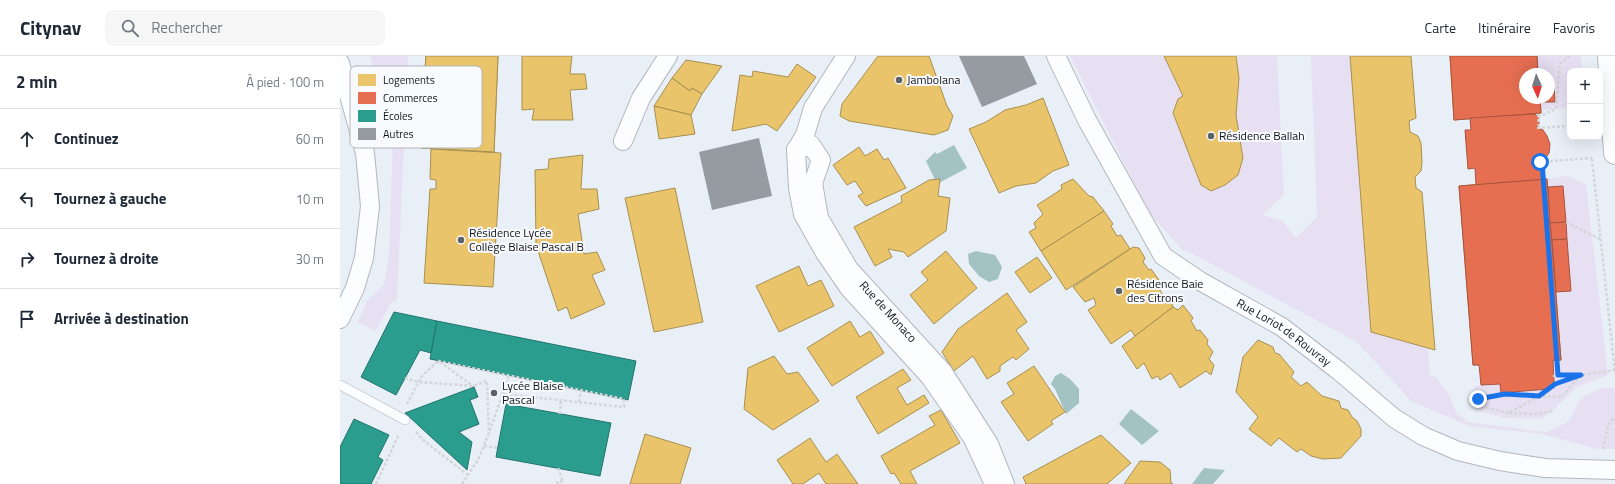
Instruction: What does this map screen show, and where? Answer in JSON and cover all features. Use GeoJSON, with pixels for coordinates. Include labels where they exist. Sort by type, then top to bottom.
{"type":"FeatureCollection","features":[{"type":"Feature","properties":{"kind":"main road"},"geometry":{"type":"LineString","coordinates":[[1609,56],[1615,153]]}},
{"type":"Feature","properties":{"kind":"street"},"geometry":{"type":"LineString","coordinates":[[623,141],[641,98],[668,56]]}},
{"type":"Feature","properties":{"kind":"street"},"geometry":{"type":"LineString","coordinates":[[796,150],[805,135],[813,108],[846,56]]}},
{"type":"Feature","properties":{"kind":"street","name":"Rue Loriot de Rouvray"},"geometry":{"type":"LineString","coordinates":[[1056,56],[1087,120],[1164,256],[1200,281],[1282,328],[1339,371],[1394,418],[1423,436],[1458,450],[1500,461],[1545,468],[1615,470]]}},
{"type":"Feature","properties":{"kind":"street"},"geometry":{"type":"LineString","coordinates":[[340,63],[350,99]]}},
{"type":"Feature","properties":{"kind":"street","name":"Rue de Monaco"},"geometry":{"type":"LineString","coordinates":[[994,484],[972,437],[930,377],[849,288],[825,253],[803,214],[798,188],[796,150],[811,145],[821,160],[813,183],[819,218],[849,269],[943,372],[988,444],[1006,484]]}},
{"type":"Feature","properties":{"kind":"street"},"geometry":{"type":"LineString","coordinates":[[340,319],[355,288],[364,258],[370,206],[364,148]]}},
{"type":"Feature","properties":{"kind":"lane"},"geometry":{"type":"LineString","coordinates":[[340,385],[405,420]]}},
{"type":"Feature","properties":{"kind":"path"},"geometry":{"type":"LineString","coordinates":[[1567,126],[1538,128],[1538,115],[1556,109],[1560,63],[1570,56]]}},
{"type":"Feature","properties":{"kind":"path"},"geometry":{"type":"LineString","coordinates":[[1591,151],[1615,373]]}},
{"type":"Feature","properties":{"kind":"path"},"geometry":{"type":"LineString","coordinates":[[1558,375],[1541,162],[1592,158]]}},
{"type":"Feature","properties":{"kind":"path"},"geometry":{"type":"LineString","coordinates":[[1566,222],[1600,239]]}},
{"type":"Feature","properties":{"kind":"path"},"geometry":{"type":"LineString","coordinates":[[474,386],[438,361],[624,399],[624,407],[503,394]]}},
{"type":"Feature","properties":{"kind":"path"},"geometry":{"type":"LineString","coordinates":[[1553,376],[1581,375],[1615,370]]}},
{"type":"Feature","properties":{"kind":"path"},"geometry":{"type":"LineString","coordinates":[[462,484],[478,460],[509,375]]}},
{"type":"Feature","properties":{"kind":"path"},"geometry":{"type":"LineString","coordinates":[[1509,413],[1539,396],[1555,384],[1581,375]]}},
{"type":"Feature","properties":{"kind":"path"},"geometry":{"type":"LineString","coordinates":[[1552,411],[1538,414],[1509,413],[1487,408],[1478,399],[1505,394],[1561,397],[1581,375]]}},
{"type":"Feature","properties":{"kind":"path"},"geometry":{"type":"LineString","coordinates":[[405,378],[418,382],[474,386],[487,381],[489,433]]}},
{"type":"Feature","properties":{"kind":"path"},"geometry":{"type":"LineString","coordinates":[[579,402],[581,390]]}},
{"type":"Feature","properties":{"kind":"path"},"geometry":{"type":"LineString","coordinates":[[560,414],[561,400]]}},
{"type":"Feature","properties":{"kind":"path"},"geometry":{"type":"LineString","coordinates":[[1603,449],[1608,426],[1615,416]]}},
{"type":"Feature","properties":{"kind":"path"},"geometry":{"type":"LineString","coordinates":[[414,429],[423,440],[468,475]]}},
{"type":"Feature","properties":{"kind":"path"},"geometry":{"type":"LineString","coordinates":[[484,446],[498,448]]}},
{"type":"Feature","properties":{"kind":"path"},"geometry":{"type":"LineString","coordinates":[[557,484],[558,481],[563,482],[558,468]]}},
{"type":"Feature","properties":{"kind":"shaded area"},"geometry":{"type":"Polygon","coordinates":[[[370,56],[408,56],[408,66],[373,66],[370,56]]]}},
{"type":"Feature","properties":{"kind":"shaded area"},"geometry":{"type":"Polygon","coordinates":[[[1070,56],[1164,56],[1183,96],[1178,99],[1173,113],[1201,185],[1211,191],[1225,185],[1238,175],[1243,158],[1236,115],[1239,78],[1236,56],[1277,56],[1284,195],[1262,215],[1283,221],[1296,238],[1317,217],[1311,56],[1350,56],[1371,332],[1428,348],[1430,376],[1435,376],[1449,395],[1456,412],[1468,422],[1546,432],[1568,422],[1581,398],[1601,388],[1615,388],[1615,449],[1597,449],[1542,434],[1469,426],[1411,401],[1357,342],[1187,251],[1183,251],[1148,211],[1070,56]]]}},
{"type":"Feature","properties":{"kind":"shaded area"},"geometry":{"type":"Polygon","coordinates":[[[1537,56],[1581,56],[1582,68],[1567,68],[1567,108],[1541,110],[1540,104],[1555,104],[1555,68],[1538,68],[1537,56]]]}},
{"type":"Feature","properties":{"kind":"shaded area"},"geometry":{"type":"Polygon","coordinates":[[[954,145],[967,168],[937,184],[926,161],[935,152],[937,154],[954,145]]]}},
{"type":"Feature","properties":{"kind":"shaded area"},"geometry":{"type":"Polygon","coordinates":[[[393,148],[404,148],[397,300],[392,302],[375,331],[358,322],[367,301],[384,285],[389,255],[393,148]]]}},
{"type":"Feature","properties":{"kind":"shaded area"},"geometry":{"type":"Polygon","coordinates":[[[1567,176],[1586,184],[1608,375],[1577,387],[1552,411],[1541,419],[1504,418],[1480,411],[1474,394],[1474,386],[1500,384],[1501,393],[1548,389],[1554,382],[1553,360],[1561,359],[1547,179],[1567,176]]]}},
{"type":"Feature","properties":{"kind":"shaded area"},"geometry":{"type":"Polygon","coordinates":[[[976,251],[995,255],[1002,267],[998,279],[989,282],[979,276],[969,264],[968,254],[976,251]]]}},
{"type":"Feature","properties":{"kind":"shaded area"},"geometry":{"type":"Polygon","coordinates":[[[1061,373],[1070,379],[1079,389],[1079,403],[1066,414],[1055,389],[1051,384],[1055,376],[1061,373]]]}},
{"type":"Feature","properties":{"kind":"shaded area"},"geometry":{"type":"Polygon","coordinates":[[[1131,409],[1159,431],[1142,445],[1119,424],[1131,409]]]}},
{"type":"Feature","properties":{"kind":"shaded area"},"geometry":{"type":"Polygon","coordinates":[[[1204,468],[1225,470],[1213,484],[1192,484],[1204,468]]]}},
{"type":"Feature","properties":{"kind":"building: Logements"},"geometry":{"type":"Polygon","coordinates":[[[426,56],[498,56],[494,152],[421,148],[482,148],[482,66],[425,66],[426,56]]]}},
{"type":"Feature","properties":{"kind":"building: Logements"},"geometry":{"type":"Polygon","coordinates":[[[426,56],[498,56],[494,152],[421,148],[482,148],[482,66],[425,66],[426,56]]]}},
{"type":"Feature","properties":{"kind":"building: Logements"},"geometry":{"type":"Polygon","coordinates":[[[522,56],[572,56],[570,74],[585,74],[587,89],[570,90],[573,120],[532,120],[534,109],[522,110],[522,56]]]}},
{"type":"Feature","properties":{"kind":"building: Logements","name":"Jambolana"},"geometry":{"type":"Polygon","coordinates":[[[878,56],[929,56],[947,106],[953,116],[948,130],[934,135],[849,121],[840,116],[842,104],[878,56]]]}},
{"type":"Feature","properties":{"kind":"building: Logements","name":"Résidence Ballah"},"geometry":{"type":"Polygon","coordinates":[[[1164,56],[1236,56],[1239,78],[1236,115],[1243,158],[1238,175],[1225,185],[1211,191],[1201,185],[1173,113],[1178,99],[1183,96],[1164,56]]]}},
{"type":"Feature","properties":{"kind":"building: Logements"},"geometry":{"type":"Polygon","coordinates":[[[1350,56],[1411,56],[1416,118],[1409,121],[1410,132],[1418,136],[1421,143],[1421,171],[1415,177],[1416,188],[1422,192],[1435,350],[1371,332],[1350,56]]]}},
{"type":"Feature","properties":{"kind":"building: Logements"},"geometry":{"type":"Polygon","coordinates":[[[1450,56],[1537,56],[1538,68],[1519,68],[1519,104],[1540,104],[1541,113],[1454,120],[1450,56]]]}},
{"type":"Feature","properties":{"kind":"building: Logements"},"geometry":{"type":"Polygon","coordinates":[[[686,60],[722,66],[702,94],[692,88],[690,91],[672,78],[686,60]]]}},
{"type":"Feature","properties":{"kind":"building: Logements"},"geometry":{"type":"Polygon","coordinates":[[[797,64],[816,77],[777,131],[766,124],[732,131],[740,75],[752,77],[753,71],[788,77],[797,64]]]}},
{"type":"Feature","properties":{"kind":"building: Logements"},"geometry":{"type":"Polygon","coordinates":[[[672,78],[690,91],[692,88],[702,94],[691,115],[654,106],[672,78]]]}},
{"type":"Feature","properties":{"kind":"building: Logements"},"geometry":{"type":"Polygon","coordinates":[[[1043,98],[1069,165],[1053,171],[1036,183],[1016,186],[999,193],[969,129],[986,122],[1005,110],[1026,105],[1043,98]]]}},
{"type":"Feature","properties":{"kind":"building: Logements"},"geometry":{"type":"Polygon","coordinates":[[[654,106],[691,115],[695,134],[659,139],[654,106]]]}},
{"type":"Feature","properties":{"kind":"building: Logements"},"geometry":{"type":"Polygon","coordinates":[[[859,147],[865,156],[877,149],[884,160],[888,158],[906,188],[866,206],[858,196],[863,193],[855,181],[847,185],[833,165],[859,147]]]}},
{"type":"Feature","properties":{"kind":"building: Logements","name":"Résidence Lycée Collège Blaise Pascal B"},"geometry":{"type":"Polygon","coordinates":[[[431,149],[501,153],[493,287],[424,283],[430,189],[436,189],[436,180],[430,179],[431,149]]]}},
{"type":"Feature","properties":{"kind":"building: Logements"},"geometry":{"type":"Polygon","coordinates":[[[583,155],[581,189],[597,189],[599,209],[578,214],[584,254],[597,252],[605,270],[592,275],[605,304],[571,319],[567,307],[558,311],[536,245],[535,170],[548,169],[549,159],[583,155]]]}},
{"type":"Feature","properties":{"kind":"building: Logements"},"geometry":{"type":"Polygon","coordinates":[[[940,179],[938,196],[950,198],[946,231],[908,257],[904,252],[888,249],[892,257],[875,266],[854,227],[902,202],[901,196],[929,180],[940,179]]]}},
{"type":"Feature","properties":{"kind":"building: Logements"},"geometry":{"type":"Polygon","coordinates":[[[1073,179],[1089,196],[1093,197],[1104,211],[1041,251],[1029,232],[1036,228],[1034,223],[1043,214],[1037,205],[1062,189],[1061,185],[1073,179]]]}},
{"type":"Feature","properties":{"kind":"building: Logements"},"geometry":{"type":"Polygon","coordinates":[[[1547,179],[1561,360],[1534,361],[1531,367],[1515,374],[1506,373],[1495,364],[1473,365],[1459,186],[1547,179]]]}},
{"type":"Feature","properties":{"kind":"building: Logements"},"geometry":{"type":"Polygon","coordinates":[[[675,188],[703,322],[654,332],[625,198],[675,188]]]}},
{"type":"Feature","properties":{"kind":"building: Logements","name":"Résidence Baie des Citrons"},"geometry":{"type":"Polygon","coordinates":[[[1104,211],[1113,224],[1111,226],[1117,236],[1121,235],[1130,249],[1066,290],[1041,251],[1104,211]]]}},
{"type":"Feature","properties":{"kind":"building: Logements","name":"Résidence Baie des Citrons"},"geometry":{"type":"Polygon","coordinates":[[[1133,247],[1139,248],[1145,258],[1143,262],[1149,270],[1151,269],[1162,284],[1158,287],[1164,297],[1169,296],[1173,307],[1135,336],[1131,330],[1111,344],[1088,310],[1096,305],[1094,298],[1085,302],[1073,287],[1133,247]]]}},
{"type":"Feature","properties":{"kind":"building: Logements"},"geometry":{"type":"Polygon","coordinates":[[[946,251],[977,288],[934,324],[910,295],[928,280],[921,272],[946,251]]]}},
{"type":"Feature","properties":{"kind":"building: Logements"},"geometry":{"type":"Polygon","coordinates":[[[1037,257],[1052,278],[1030,293],[1015,272],[1037,257]]]}},
{"type":"Feature","properties":{"kind":"building: Logements"},"geometry":{"type":"Polygon","coordinates":[[[799,266],[808,286],[821,280],[834,306],[779,332],[756,286],[799,266]]]}},
{"type":"Feature","properties":{"kind":"building: Logements"},"geometry":{"type":"Polygon","coordinates":[[[1007,293],[1027,322],[1016,330],[1029,349],[1016,360],[1013,357],[1000,366],[1000,371],[987,379],[973,356],[954,371],[942,352],[958,329],[1007,293]]]}},
{"type":"Feature","properties":{"kind":"building: Logements","name":"Résidence Baie des Citrons"},"geometry":{"type":"Polygon","coordinates":[[[1183,305],[1193,318],[1191,321],[1197,331],[1200,330],[1208,340],[1207,344],[1213,352],[1209,359],[1214,365],[1211,375],[1206,371],[1180,388],[1171,373],[1160,380],[1158,376],[1152,379],[1144,363],[1137,369],[1122,346],[1173,307],[1178,310],[1183,305]]]}},
{"type":"Feature","properties":{"kind":"building: Logements"},"geometry":{"type":"Polygon","coordinates":[[[850,321],[860,337],[870,331],[884,353],[832,386],[807,348],[850,321]]]}},
{"type":"Feature","properties":{"kind":"building: Logements"},"geometry":{"type":"Polygon","coordinates":[[[1258,340],[1273,347],[1275,353],[1279,354],[1294,372],[1291,377],[1301,386],[1307,382],[1322,396],[1339,401],[1341,408],[1348,410],[1352,417],[1357,421],[1361,429],[1361,436],[1341,458],[1323,459],[1311,456],[1301,449],[1297,452],[1279,438],[1271,446],[1249,429],[1258,417],[1236,392],[1243,357],[1258,340]]]}},
{"type":"Feature","properties":{"kind":"building: Logements"},"geometry":{"type":"Polygon","coordinates":[[[774,356],[787,374],[798,372],[819,401],[773,430],[744,409],[748,368],[774,356]]]}},
{"type":"Feature","properties":{"kind":"building: Logements"},"geometry":{"type":"Polygon","coordinates":[[[1034,366],[1065,412],[1051,421],[1053,424],[1028,441],[1001,402],[1014,394],[1007,383],[1034,366]]]}},
{"type":"Feature","properties":{"kind":"building: Logements"},"geometry":{"type":"Polygon","coordinates":[[[903,369],[911,380],[897,388],[907,405],[924,395],[929,403],[878,434],[856,397],[903,369]]]}},
{"type":"Feature","properties":{"kind":"building: Logements"},"geometry":{"type":"Polygon","coordinates":[[[941,410],[960,443],[910,471],[917,484],[901,484],[894,473],[891,474],[881,456],[935,425],[929,416],[941,410]]]}},
{"type":"Feature","properties":{"kind":"building: Logements"},"geometry":{"type":"Polygon","coordinates":[[[645,434],[691,448],[680,484],[630,484],[645,434]]]}},
{"type":"Feature","properties":{"kind":"building: Logements"},"geometry":{"type":"Polygon","coordinates":[[[1101,435],[1131,463],[1107,484],[1026,484],[1023,477],[1101,435]]]}},
{"type":"Feature","properties":{"kind":"building: Logements"},"geometry":{"type":"Polygon","coordinates":[[[810,438],[826,462],[837,454],[858,484],[826,484],[819,473],[803,484],[793,484],[777,460],[810,438]]]}},
{"type":"Feature","properties":{"kind":"building: Logements"},"geometry":{"type":"Polygon","coordinates":[[[1140,461],[1160,462],[1170,470],[1171,483],[1173,484],[1124,484],[1140,461]]]}},
{"type":"Feature","properties":{"kind":"building: Commerces"},"geometry":{"type":"Polygon","coordinates":[[[1450,56],[1537,56],[1538,68],[1519,68],[1519,104],[1540,104],[1541,113],[1454,120],[1450,56]]]}},
{"type":"Feature","properties":{"kind":"building: Commerces"},"geometry":{"type":"Polygon","coordinates":[[[1535,114],[1538,117],[1539,123],[1537,128],[1543,130],[1550,144],[1549,153],[1545,159],[1540,162],[1543,174],[1541,180],[1476,185],[1475,168],[1468,169],[1465,130],[1471,130],[1470,118],[1535,114]]]}},
{"type":"Feature","properties":{"kind":"building: Commerces"},"geometry":{"type":"Polygon","coordinates":[[[1547,179],[1561,360],[1553,360],[1554,382],[1548,389],[1501,393],[1500,384],[1481,385],[1479,365],[1473,365],[1459,186],[1547,179]]]}},
{"type":"Feature","properties":{"kind":"building: Commerces"},"geometry":{"type":"Polygon","coordinates":[[[1563,186],[1566,222],[1550,223],[1548,187],[1563,186]]]}},
{"type":"Feature","properties":{"kind":"building: Commerces"},"geometry":{"type":"Polygon","coordinates":[[[1566,222],[1567,239],[1552,240],[1550,223],[1566,222]]]}},
{"type":"Feature","properties":{"kind":"building: Commerces"},"geometry":{"type":"Polygon","coordinates":[[[1567,239],[1571,291],[1556,292],[1552,240],[1567,239]]]}},
{"type":"Feature","properties":{"kind":"building: Écoles"},"geometry":{"type":"Polygon","coordinates":[[[394,312],[437,321],[431,353],[420,350],[396,395],[361,377],[394,312]]]}},
{"type":"Feature","properties":{"kind":"building: Écoles"},"geometry":{"type":"Polygon","coordinates":[[[437,321],[636,361],[628,400],[430,359],[437,321]]]}},
{"type":"Feature","properties":{"kind":"building: Écoles"},"geometry":{"type":"Polygon","coordinates":[[[474,387],[478,397],[470,400],[479,424],[459,432],[472,442],[467,470],[405,413],[474,387]]]}},
{"type":"Feature","properties":{"kind":"building: Écoles"},"geometry":{"type":"Polygon","coordinates":[[[506,404],[611,423],[600,476],[496,457],[506,404]]]}},
{"type":"Feature","properties":{"kind":"building: Écoles"},"geometry":{"type":"Polygon","coordinates":[[[354,419],[389,435],[378,457],[383,460],[371,484],[340,484],[340,447],[354,419]]]}},
{"type":"Feature","properties":{"kind":"building: Autres"},"geometry":{"type":"Polygon","coordinates":[[[959,56],[1024,56],[1037,84],[982,107],[959,56]]]}},
{"type":"Feature","properties":{"kind":"building: Autres"},"geometry":{"type":"Polygon","coordinates":[[[759,138],[772,196],[712,210],[699,152],[759,138]]]}},
{"type":"Feature","properties":{"kind":"place","name":"Jambolana"},"geometry":{"type":"Point","coordinates":[899,80]}},
{"type":"Feature","properties":{"kind":"place","name":"Résidence Ballah"},"geometry":{"type":"Point","coordinates":[1211,136]}},
{"type":"Feature","properties":{"kind":"place","name":"Résidence Lycée Collège Blaise Pascal B"},"geometry":{"type":"Point","coordinates":[461,240]}},
{"type":"Feature","properties":{"kind":"place","name":"Résidence Baie des Citrons"},"geometry":{"type":"Point","coordinates":[1119,291]}},
{"type":"Feature","properties":{"kind":"place","name":"Lycée Blaise Pascal"},"geometry":{"type":"Point","coordinates":[494,393]}},
{"type":"Feature","properties":{"kind":"route"},"geometry":{"type":"LineString","coordinates":[[1478,399],[1505,394],[1539,396],[1555,384],[1581,375],[1558,375],[1542,162],[1540,162]]}}]}
